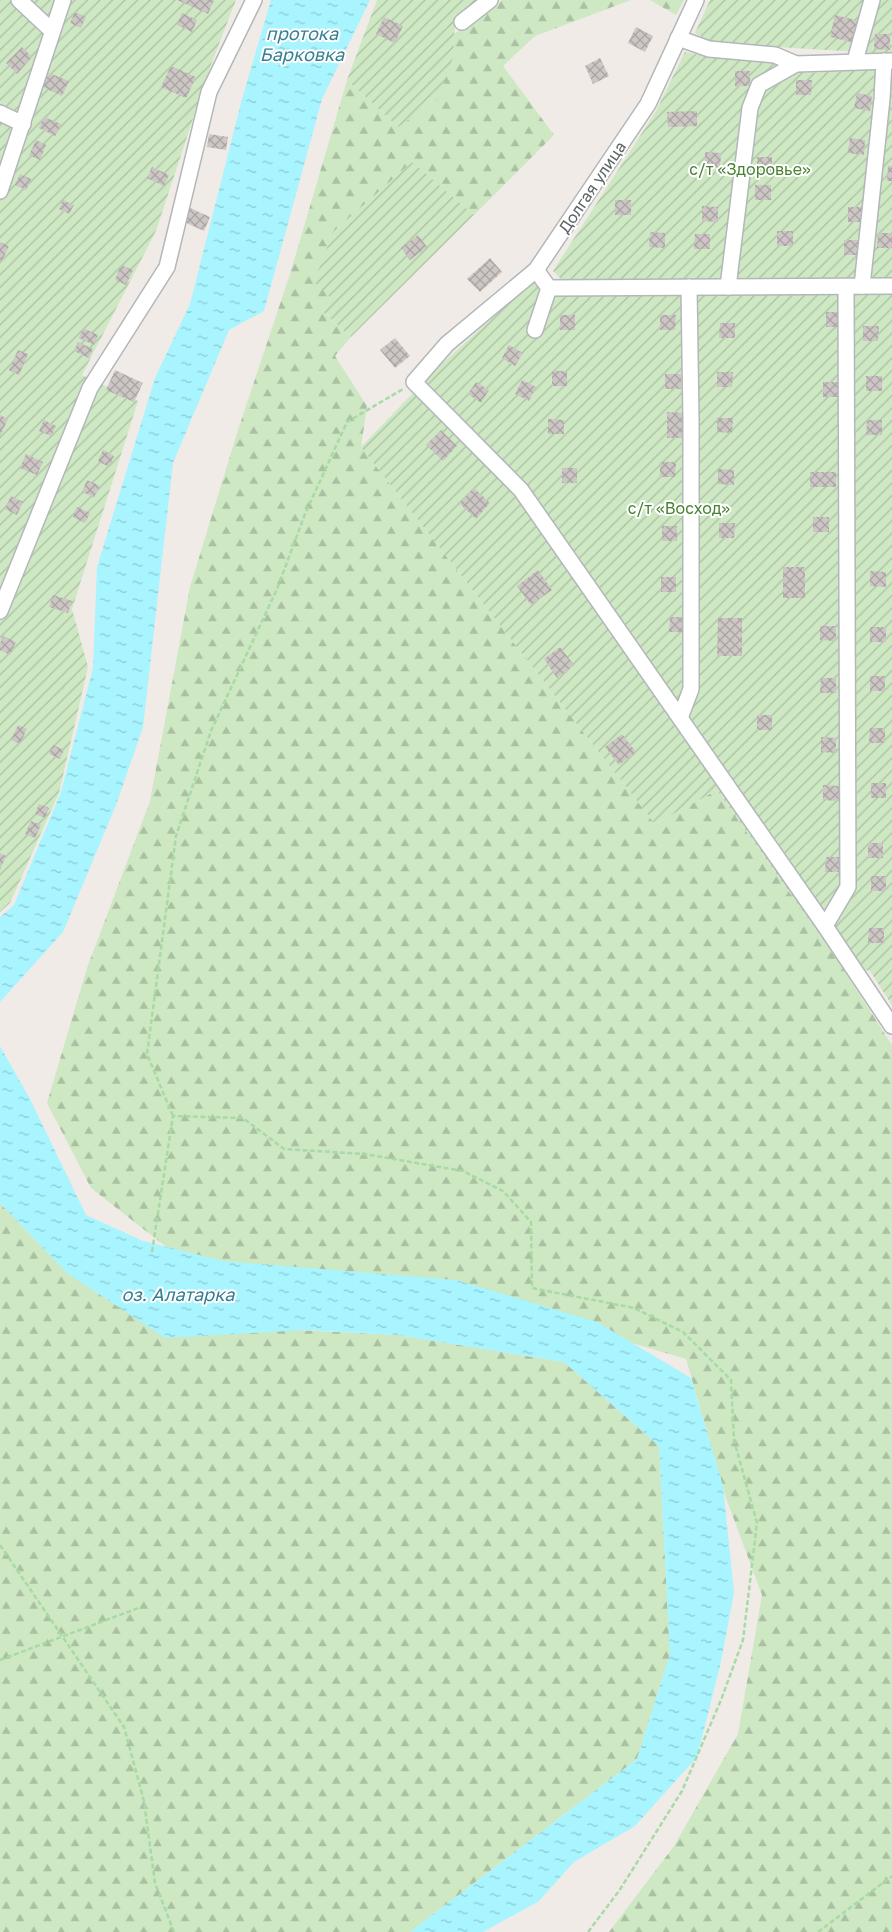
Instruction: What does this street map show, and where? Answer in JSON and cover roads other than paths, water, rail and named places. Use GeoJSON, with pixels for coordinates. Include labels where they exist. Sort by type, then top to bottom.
{"type":"FeatureCollection","features":[{"type":"Feature","properties":{"kind":"street"},"geometry":{"type":"LineString","coordinates":[[19,0],[52,31]]}},
{"type":"Feature","properties":{"kind":"street"},"geometry":{"type":"LineString","coordinates":[[0,192],[63,0]]}},
{"type":"Feature","properties":{"kind":"street"},"geometry":{"type":"LineString","coordinates":[[0,612],[90,388],[167,267],[210,92],[254,0]]}},
{"type":"Feature","properties":{"kind":"street"},"geometry":{"type":"LineString","coordinates":[[462,22],[490,0]]}},
{"type":"Feature","properties":{"kind":"street","name":"Долгая улица"},"geometry":{"type":"LineString","coordinates":[[680,718],[521,490],[414,382],[447,344],[536,270],[648,104],[696,0]]}},
{"type":"Feature","properties":{"kind":"street"},"geometry":{"type":"LineString","coordinates":[[855,62],[872,0]]}},
{"type":"Feature","properties":{"kind":"street"},"geometry":{"type":"LineString","coordinates":[[678,38],[709,49],[775,55],[796,64],[888,61],[882,99],[862,286]]}},
{"type":"Feature","properties":{"kind":"street"},"geometry":{"type":"LineString","coordinates":[[728,287],[750,108],[759,85],[796,64]]}},
{"type":"Feature","properties":{"kind":"street"},"geometry":{"type":"LineString","coordinates":[[1,111],[23,124]]}},
{"type":"Feature","properties":{"kind":"street"},"geometry":{"type":"LineString","coordinates":[[536,270],[548,288]]}},
{"type":"Feature","properties":{"kind":"street"},"geometry":{"type":"LineString","coordinates":[[825,926],[848,886],[846,286]]}},
{"type":"Feature","properties":{"kind":"street"},"geometry":{"type":"LineString","coordinates":[[548,288],[892,286]]}},
{"type":"Feature","properties":{"kind":"street"},"geometry":{"type":"LineString","coordinates":[[689,287],[691,689],[680,718],[825,926],[892,1026]]}},
{"type":"Feature","properties":{"kind":"street"},"geometry":{"type":"LineString","coordinates":[[535,330],[548,288]]}},
{"type":"Feature","properties":{"kind":"water","name":"протока Барковка"},"geometry":{"type":"Polygon","coordinates":[[[271,0],[370,0],[322,99],[264,311],[229,330],[173,463],[143,727],[116,805],[63,932],[0,1002],[0,917],[14,905],[61,792],[93,668],[97,567],[155,378],[190,304],[242,99],[271,0]]]}},
{"type":"Feature","properties":{"kind":"water","name":"оз. Алатарка"},"geometry":{"type":"Polygon","coordinates":[[[0,1046],[30,1099],[86,1215],[143,1241],[223,1261],[456,1280],[597,1322],[691,1378],[723,1486],[734,1593],[720,1666],[697,1757],[635,1826],[574,1862],[539,1901],[483,1932],[410,1932],[637,1759],[670,1654],[659,1446],[564,1362],[398,1335],[304,1330],[165,1338],[67,1273],[0,1203],[0,1046]]]}},
{"type":"Feature","properties":{"kind":"park label","name":"с/т «Здоровье»"},"geometry":{"type":"Point","coordinates":[750,169]}},
{"type":"Feature","properties":{"kind":"park label","name":"с/т «Восход»"},"geometry":{"type":"Point","coordinates":[679,508]}}]}
